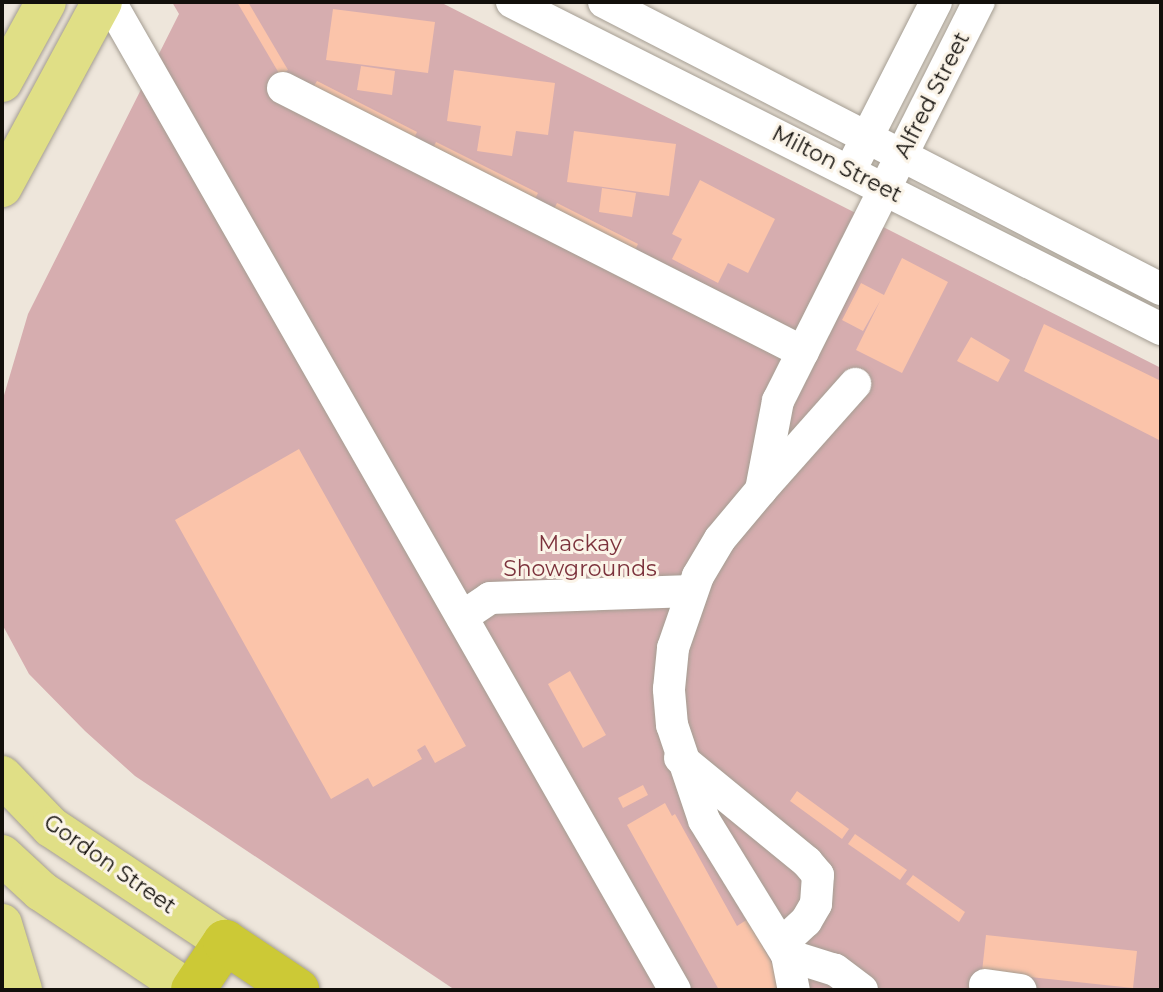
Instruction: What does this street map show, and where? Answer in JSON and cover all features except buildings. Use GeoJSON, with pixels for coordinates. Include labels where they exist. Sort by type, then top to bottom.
{"type":"FeatureCollection","features":[{"type":"Feature","properties":{"kind":"highway"},"geometry":{"type":"LineString","coordinates":[[191,990],[239,965],[297,990]]}},
{"type":"Feature","properties":{"kind":"main road"},"geometry":{"type":"LineString","coordinates":[[2,45],[18,2]]}},
{"type":"Feature","properties":{"kind":"main road"},"geometry":{"type":"LineString","coordinates":[[2,82],[46,2]]}},
{"type":"Feature","properties":{"kind":"main road"},"geometry":{"type":"LineString","coordinates":[[2,187],[102,2]]}},
{"type":"Feature","properties":{"kind":"main road","name":"Gordon Street"},"geometry":{"type":"LineString","coordinates":[[2,776],[51,827],[239,965]]}},
{"type":"Feature","properties":{"kind":"main road"},"geometry":{"type":"LineString","coordinates":[[2,855],[41,891],[191,990]]}},
{"type":"Feature","properties":{"kind":"main road"},"geometry":{"type":"LineString","coordinates":[[2,924],[22,990]]}},
{"type":"Feature","properties":{"kind":"street"},"geometry":{"type":"LineString","coordinates":[[110,2],[675,990]]}},
{"type":"Feature","properties":{"kind":"street","name":"Milton Street"},"geometry":{"type":"LineString","coordinates":[[512,2],[1161,329]]}},
{"type":"Feature","properties":{"kind":"street","name":"Milton Street"},"geometry":{"type":"LineString","coordinates":[[604,2],[1161,289]]}},
{"type":"Feature","properties":{"kind":"street","name":"Alfred Street"},"geometry":{"type":"LineString","coordinates":[[851,171],[936,2]]}},
{"type":"Feature","properties":{"kind":"street","name":"Alfred Street"},"geometry":{"type":"LineString","coordinates":[[761,490],[778,401],[979,2]]}},
{"type":"Feature","properties":{"kind":"street"},"geometry":{"type":"LineString","coordinates":[[283,88],[803,352]]}},
{"type":"Feature","properties":{"kind":"street"},"geometry":{"type":"LineString","coordinates":[[794,990],[784,949],[704,820],[680,758],[669,689],[673,648],[692,591],[720,539],[855,384]]}},
{"type":"Feature","properties":{"kind":"street"},"geometry":{"type":"LineString","coordinates":[[462,617],[490,598],[692,591]]}},
{"type":"Feature","properties":{"kind":"street"},"geometry":{"type":"LineString","coordinates":[[680,758],[807,862],[818,875],[816,904],[784,949]]}},
{"type":"Feature","properties":{"kind":"street"},"geometry":{"type":"LineString","coordinates":[[784,949],[835,970],[862,990]]}},
{"type":"Feature","properties":{"kind":"street"},"geometry":{"type":"LineString","coordinates":[[985,985],[1021,990]]}},
{"type":"Feature","properties":{"kind":"green space","name":"Mackay Showgrounds"},"geometry":{"type":"Polygon","coordinates":[[[172,2],[440,2],[1161,368],[1161,990],[455,990],[135,776],[85,731],[29,674],[2,624],[2,402],[28,314],[179,14],[172,2]]]}}]}
